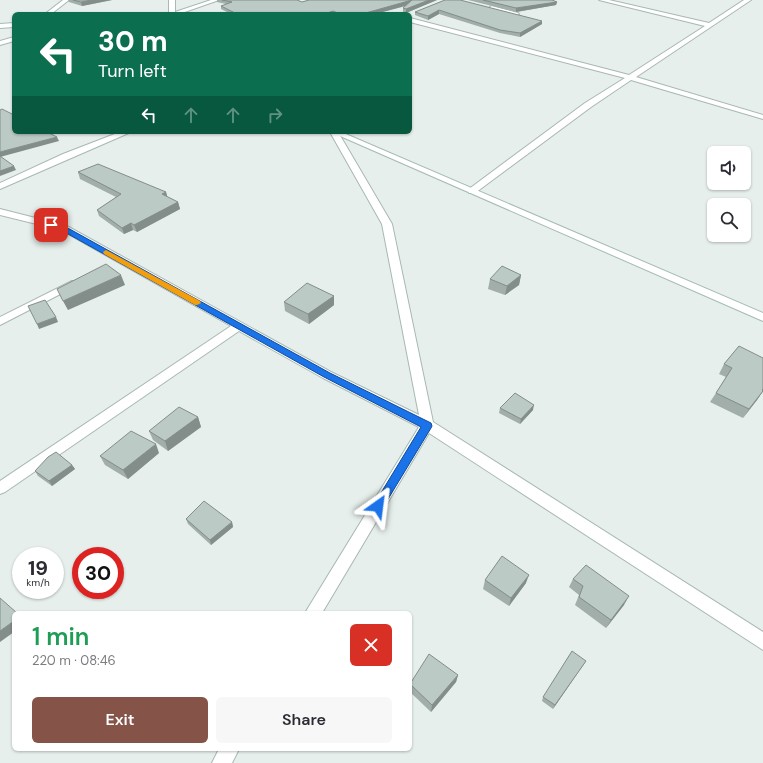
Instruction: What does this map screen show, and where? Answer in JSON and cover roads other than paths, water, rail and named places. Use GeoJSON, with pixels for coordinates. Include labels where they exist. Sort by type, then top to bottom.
{"type":"FeatureCollection","features":[{"type":"Feature","properties":{"kind":"street"},"geometry":{"type":"LineString","coordinates":[[50,12],[57,3],[66,0]]}},
{"type":"Feature","properties":{"kind":"street"},"geometry":{"type":"LineString","coordinates":[[172,0],[173,12]]}},
{"type":"Feature","properties":{"kind":"street"},"geometry":{"type":"LineString","coordinates":[[179,12],[216,0]]}},
{"type":"Feature","properties":{"kind":"street"},"geometry":{"type":"LineString","coordinates":[[602,0],[710,25]]}},
{"type":"Feature","properties":{"kind":"street"},"geometry":{"type":"LineString","coordinates":[[472,191],[588,105],[748,0]]}},
{"type":"Feature","properties":{"kind":"street"},"geometry":{"type":"LineString","coordinates":[[486,7],[516,14]]}},
{"type":"Feature","properties":{"kind":"street"},"geometry":{"type":"LineString","coordinates":[[412,21],[630,77],[763,117]]}},
{"type":"Feature","properties":{"kind":"street"},"geometry":{"type":"LineString","coordinates":[[0,26],[12,25]]}},
{"type":"Feature","properties":{"kind":"street"},"geometry":{"type":"LineString","coordinates":[[0,43],[12,40]]}},
{"type":"Feature","properties":{"kind":"street"},"geometry":{"type":"LineString","coordinates":[[0,186],[66,156],[122,134]]}},
{"type":"Feature","properties":{"kind":"street"},"geometry":{"type":"LineString","coordinates":[[314,611],[427,426],[387,224],[335,134]]}},
{"type":"Feature","properties":{"kind":"street"},"geometry":{"type":"LineString","coordinates":[[339,134],[763,317]]}},
{"type":"Feature","properties":{"kind":"street"},"geometry":{"type":"LineString","coordinates":[[0,212],[64,228],[327,375],[427,426],[763,642]]}},
{"type":"Feature","properties":{"kind":"street"},"geometry":{"type":"LineString","coordinates":[[105,266],[119,259]]}},
{"type":"Feature","properties":{"kind":"street"},"geometry":{"type":"LineString","coordinates":[[0,321],[84,278]]}},
{"type":"Feature","properties":{"kind":"street"},"geometry":{"type":"LineString","coordinates":[[0,488],[239,326]]}},
{"type":"Feature","properties":{"kind":"street"},"geometry":{"type":"LineString","coordinates":[[221,763],[229,751]]}}]}
